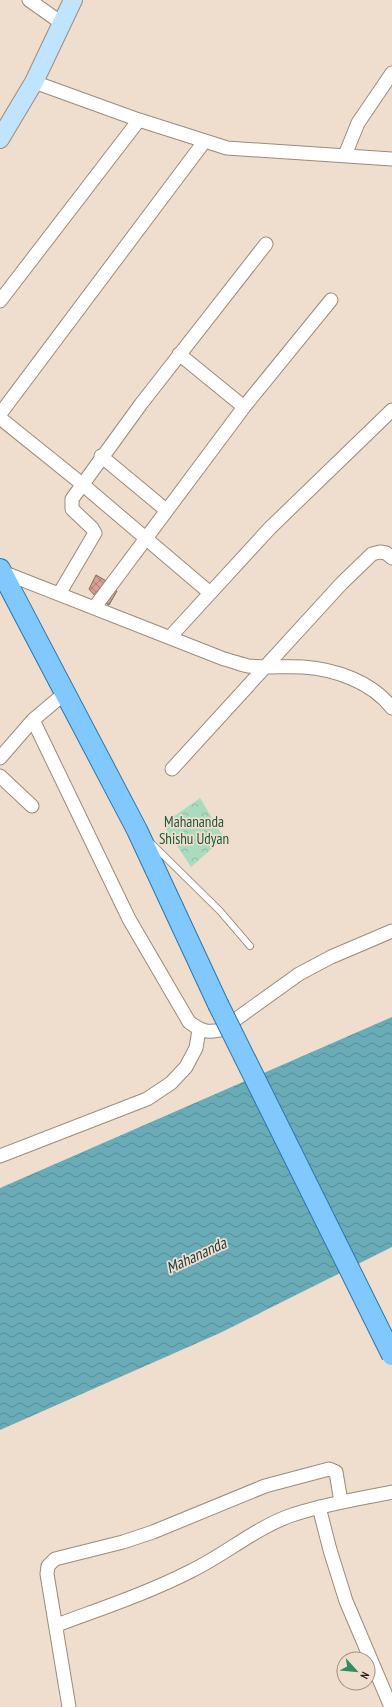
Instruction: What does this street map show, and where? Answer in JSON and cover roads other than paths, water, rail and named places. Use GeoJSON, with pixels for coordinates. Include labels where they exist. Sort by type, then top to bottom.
{"type":"FeatureCollection","features":[{"type":"Feature","properties":{"kind":"main road"},"geometry":{"type":"LineString","coordinates":[[0,139],[34,82],[63,24],[73,0]]}},
{"type":"Feature","properties":{"kind":"main road"},"geometry":{"type":"LineString","coordinates":[[0,571],[137,830],[218,1004],[392,1355]]}},
{"type":"Feature","properties":{"kind":"street"},"geometry":{"type":"LineString","coordinates":[[29,0],[63,24]]}},
{"type":"Feature","properties":{"kind":"street"},"geometry":{"type":"LineString","coordinates":[[345,155],[358,123],[392,73]]}},
{"type":"Feature","properties":{"kind":"street"},"geometry":{"type":"LineString","coordinates":[[34,82],[139,120],[204,142],[227,148],[248,151],[345,155],[392,159]]}},
{"type":"Feature","properties":{"kind":"street"},"geometry":{"type":"LineString","coordinates":[[0,301],[139,120]]}},
{"type":"Feature","properties":{"kind":"street"},"geometry":{"type":"LineString","coordinates":[[0,414],[204,142]]}},
{"type":"Feature","properties":{"kind":"street"},"geometry":{"type":"LineString","coordinates":[[59,594],[95,533],[92,528],[72,509],[70,504],[101,456],[266,244]]}},
{"type":"Feature","properties":{"kind":"street"},"geometry":{"type":"LineString","coordinates":[[94,608],[244,407],[331,300]]}},
{"type":"Feature","properties":{"kind":"street"},"geometry":{"type":"LineString","coordinates":[[179,354],[244,407]]}},
{"type":"Feature","properties":{"kind":"street"},"geometry":{"type":"LineString","coordinates":[[170,637],[270,528],[392,410]]}},
{"type":"Feature","properties":{"kind":"street"},"geometry":{"type":"LineString","coordinates":[[0,418],[146,537],[210,593]]}},
{"type":"Feature","properties":{"kind":"street"},"geometry":{"type":"LineString","coordinates":[[101,456],[166,510]]}},
{"type":"Feature","properties":{"kind":"street"},"geometry":{"type":"LineString","coordinates":[[172,769],[341,584],[372,554],[380,552],[392,558]]}},
{"type":"Feature","properties":{"kind":"street"},"geometry":{"type":"LineString","coordinates":[[0,571],[224,659],[247,666],[304,667],[332,672],[363,683],[384,698],[392,708]]}},
{"type":"Feature","properties":{"kind":"street"},"geometry":{"type":"LineString","coordinates":[[0,758],[33,720],[65,693]]}},
{"type":"Feature","properties":{"kind":"street"},"geometry":{"type":"LineString","coordinates":[[33,720],[129,919],[190,1022],[200,1030],[209,1032],[221,1030],[299,974],[331,957],[392,931]]}},
{"type":"Feature","properties":{"kind":"street"},"geometry":{"type":"LineString","coordinates":[[0,776],[32,806]]}},
{"type":"Feature","properties":{"kind":"street"},"geometry":{"type":"LineString","coordinates":[[2,1151],[147,1099],[170,1083],[186,1067],[196,1048],[200,1030]]}},
{"type":"Feature","properties":{"kind":"street"},"geometry":{"type":"LineString","coordinates":[[69,1707],[57,1625],[47,1574],[48,1566],[55,1559],[123,1542],[153,1532],[265,1486],[329,1469],[336,1472],[341,1502]]}},
{"type":"Feature","properties":{"kind":"street"},"geometry":{"type":"LineString","coordinates":[[57,1625],[163,1584],[217,1557],[266,1526],[290,1516],[319,1507],[392,1492]]}},
{"type":"Feature","properties":{"kind":"street"},"geometry":{"type":"LineString","coordinates":[[319,1507],[330,1550],[346,1601],[391,1707]]}},
{"type":"Feature","properties":{"kind":"lane"},"geometry":{"type":"LineString","coordinates":[[137,830],[196,886],[250,946]]}},
{"type":"Feature","properties":{"kind":"water","name":"Mahananda"},"geometry":{"type":"Polygon","coordinates":[[[392,1017],[392,1247],[220,1333],[0,1430],[0,1188],[392,1017]]]}},
{"type":"Feature","properties":{"kind":"park label","name":"Mahananda Shishu Udyan"},"geometry":{"type":"Point","coordinates":[194,830]}}]}
